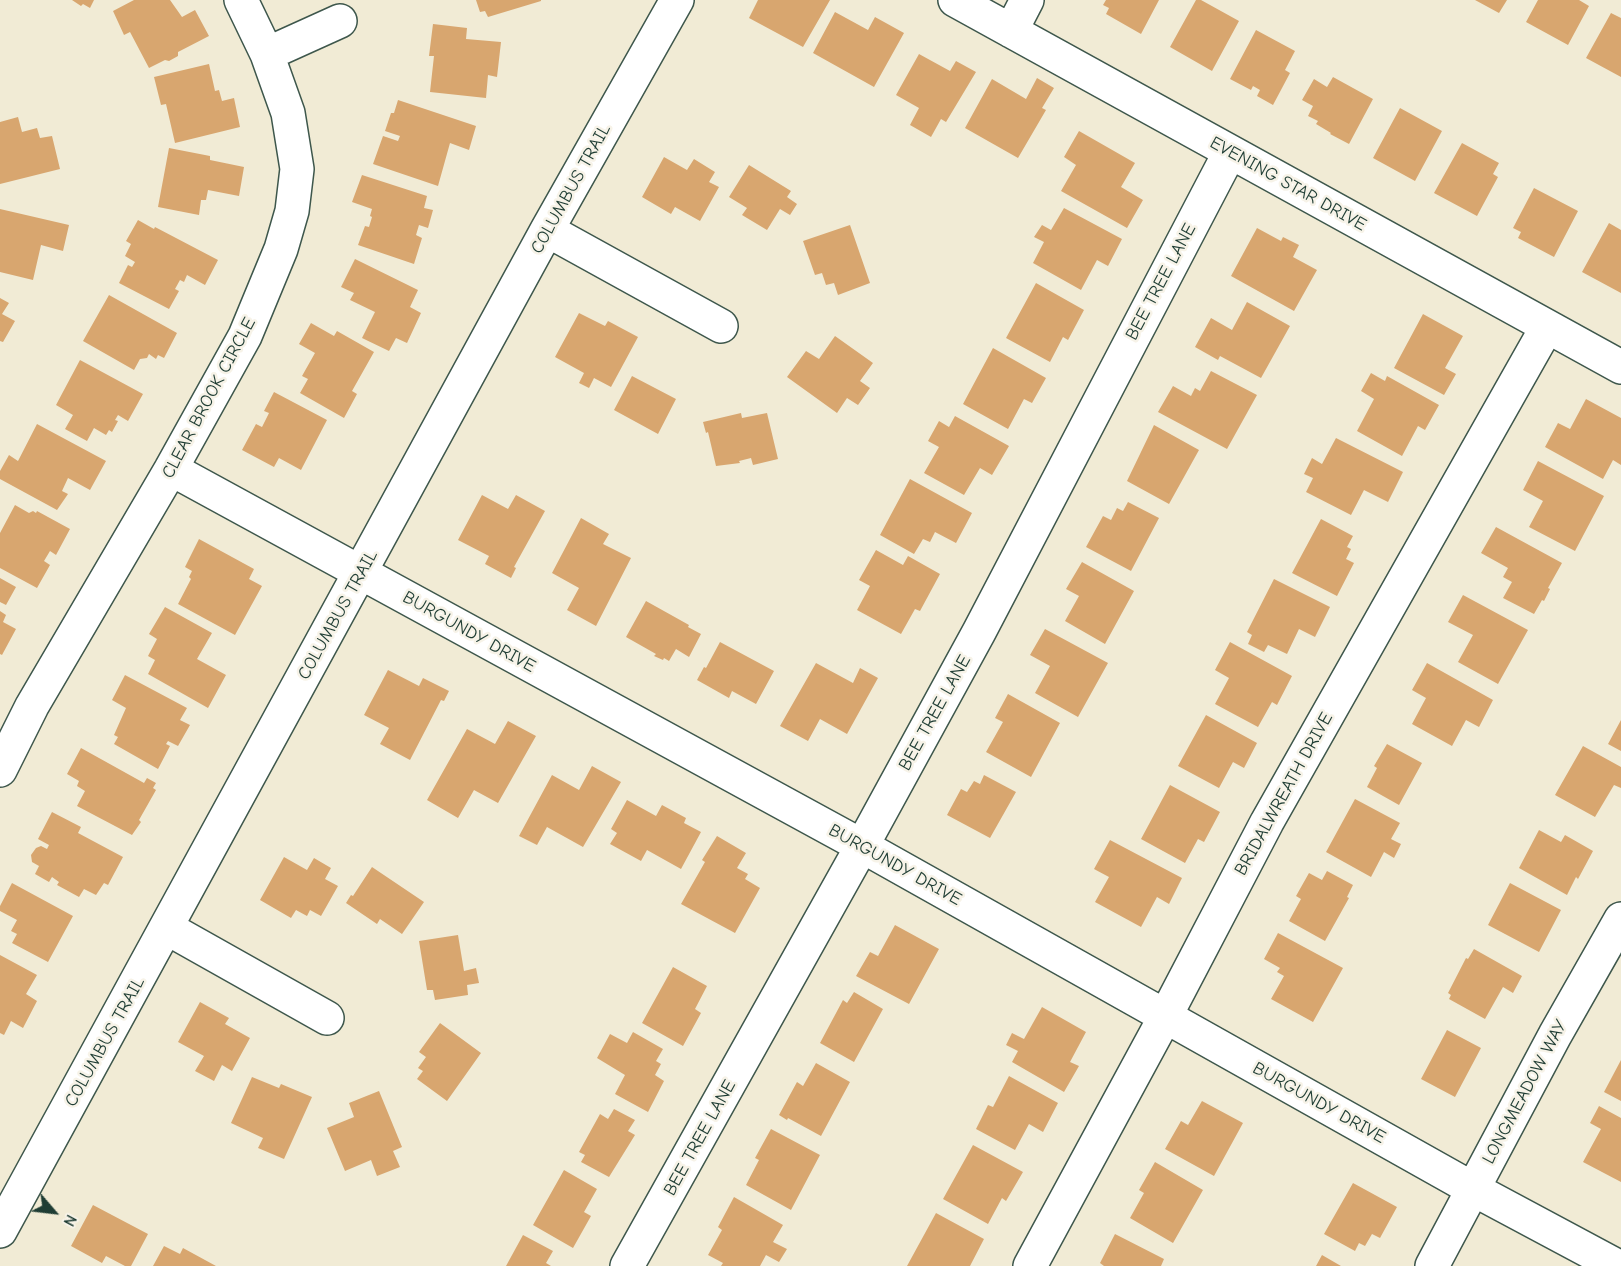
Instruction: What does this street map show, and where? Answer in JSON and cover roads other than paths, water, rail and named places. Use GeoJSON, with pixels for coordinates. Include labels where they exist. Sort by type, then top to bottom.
{"type":"FeatureCollection","features":[{"type":"Feature","properties":{"kind":"street","name":"CLEAR BROOK CIRCLE"},"geometry":{"type":"LineString","coordinates":[[0,770],[32,706],[171,469],[245,336],[281,249],[292,211],[297,169],[288,113],[267,54],[241,0]]}},
{"type":"Feature","properties":{"kind":"street","name":"COLUMBUS TRAIL"},"geometry":{"type":"LineString","coordinates":[[0,1231],[548,230],[677,0]]}},
{"type":"Feature","properties":{"kind":"street","name":"EVENING STAR DRIVE"},"geometry":{"type":"LineString","coordinates":[[955,0],[1621,367]]}},
{"type":"Feature","properties":{"kind":"street"},"geometry":{"type":"LineString","coordinates":[[1011,31],[1027,0]]}},
{"type":"Feature","properties":{"kind":"street"},"geometry":{"type":"LineString","coordinates":[[267,54],[340,21]]}},
{"type":"Feature","properties":{"kind":"street","name":"BEE TREE LANE"},"geometry":{"type":"LineString","coordinates":[[627,1266],[979,632],[1230,152]]}},
{"type":"Feature","properties":{"kind":"street"},"geometry":{"type":"LineString","coordinates":[[548,230],[721,326]]}},
{"type":"Feature","properties":{"kind":"street","name":"BRIDALWREATH DRIVE"},"geometry":{"type":"LineString","coordinates":[[1030,1266],[1165,1017],[1267,822],[1547,327]]}},
{"type":"Feature","properties":{"kind":"street","name":"BURGUNDY DRIVE"},"geometry":{"type":"LineString","coordinates":[[171,469],[862,846],[1473,1189],[1617,1266]]}},
{"type":"Feature","properties":{"kind":"street","name":"LONGMEADOW WAY"},"geometry":{"type":"LineString","coordinates":[[1432,1266],[1555,1035],[1621,919]]}},
{"type":"Feature","properties":{"kind":"street"},"geometry":{"type":"LineString","coordinates":[[167,928],[327,1018]]}}]}
